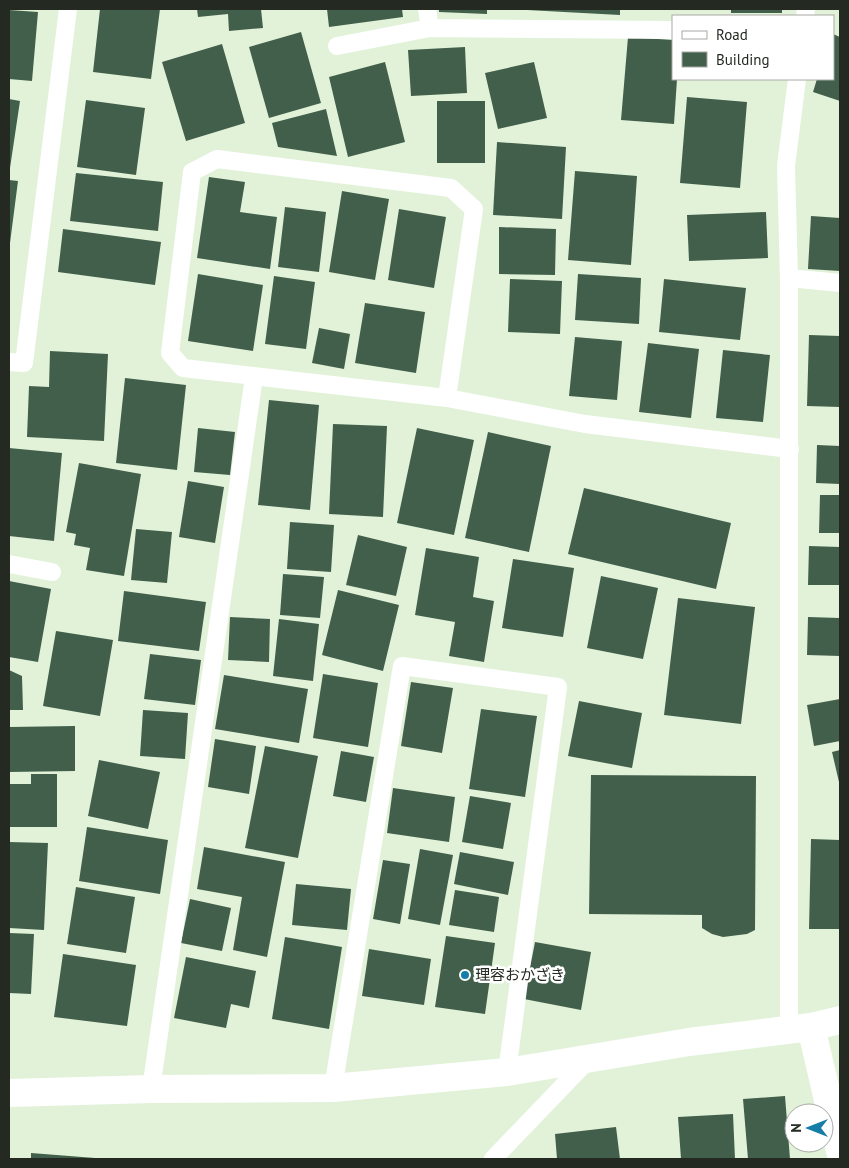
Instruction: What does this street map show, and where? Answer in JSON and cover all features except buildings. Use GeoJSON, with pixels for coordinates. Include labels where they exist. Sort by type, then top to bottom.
{"type":"FeatureCollection","features":[{"type":"Feature","properties":{"kind":"street"},"geometry":{"type":"LineString","coordinates":[[9,1092],[333,1088],[506,1072],[689,1042],[800,1028],[840,1020]]}},
{"type":"Feature","properties":{"kind":"street"},"geometry":{"type":"LineString","coordinates":[[800,1028],[840,1151]]}},
{"type":"Feature","properties":{"kind":"lane"},"geometry":{"type":"LineString","coordinates":[[9,362],[24,364],[68,9]]}},
{"type":"Feature","properties":{"kind":"lane"},"geometry":{"type":"LineString","coordinates":[[427,9],[430,28]]}},
{"type":"Feature","properties":{"kind":"lane"},"geometry":{"type":"LineString","coordinates":[[337,46],[430,28],[672,30]]}},
{"type":"Feature","properties":{"kind":"lane"},"geometry":{"type":"LineString","coordinates":[[797,80],[786,166],[800,1028]]}},
{"type":"Feature","properties":{"kind":"lane"},"geometry":{"type":"LineString","coordinates":[[447,398],[474,209],[451,188],[217,159],[192,172],[170,353],[183,368],[447,398],[585,424],[790,450]]}},
{"type":"Feature","properties":{"kind":"lane"},"geometry":{"type":"LineString","coordinates":[[789,278],[840,283]]}},
{"type":"Feature","properties":{"kind":"lane"},"geometry":{"type":"LineString","coordinates":[[151,1089],[254,377]]}},
{"type":"Feature","properties":{"kind":"lane"},"geometry":{"type":"LineString","coordinates":[[9,564],[52,572]]}},
{"type":"Feature","properties":{"kind":"lane"},"geometry":{"type":"LineString","coordinates":[[333,1088],[402,666],[558,687],[506,1072]]}},
{"type":"Feature","properties":{"kind":"lane"},"geometry":{"type":"LineString","coordinates":[[494,1159],[589,1059]]}},
{"type":"Feature","properties":{"kind":"place","name":"理容おかざき"},"geometry":{"type":"Point","coordinates":[465,975]}}]}
